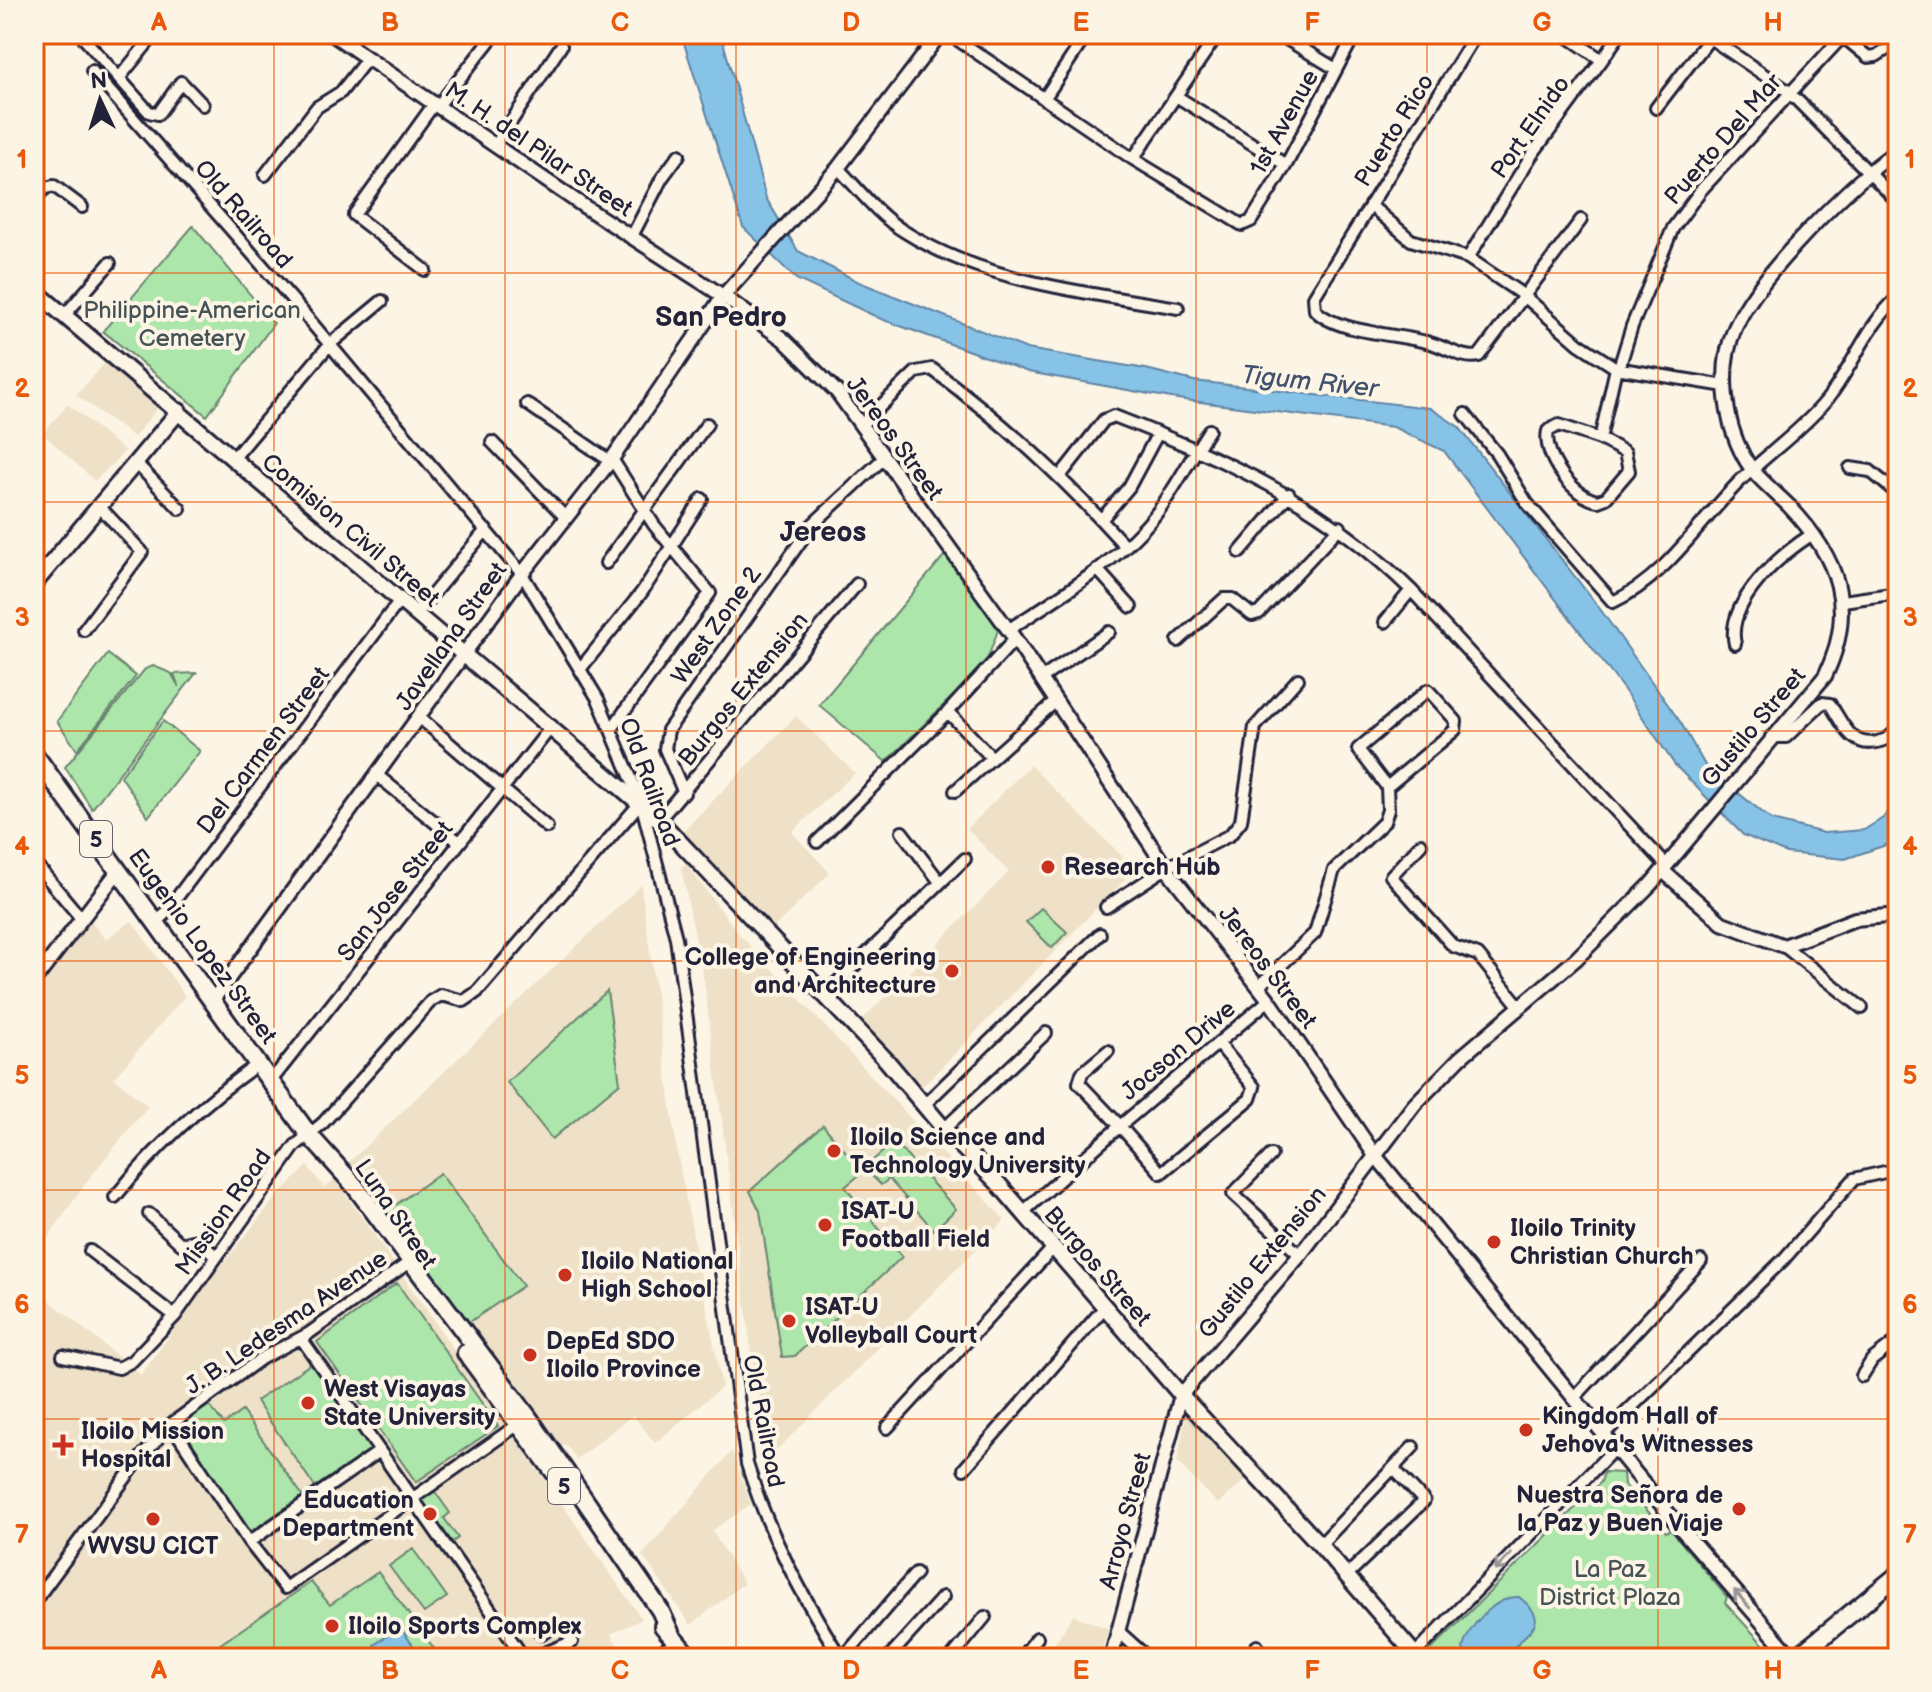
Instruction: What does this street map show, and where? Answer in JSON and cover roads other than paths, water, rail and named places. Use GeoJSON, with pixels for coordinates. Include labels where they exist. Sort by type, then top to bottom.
{"type":"FeatureCollection","features":[{"type":"Feature","properties":{"kind":"main road","name":"Comision Civil Street"},"geometry":{"type":"LineString","coordinates":[[34,290],[641,802]]}},
{"type":"Feature","properties":{"kind":"main road"},"geometry":{"type":"LineString","coordinates":[[34,584],[179,411]]}},
{"type":"Feature","properties":{"kind":"main road","name":"Eugenio Lopez Street"},"geometry":{"type":"LineString","coordinates":[[34,754],[309,1135],[334,1165]]}},
{"type":"Feature","properties":{"kind":"main road","name":"Burgos Street"},"geometry":{"type":"LineString","coordinates":[[641,802],[887,1061],[944,1129],[1417,1656]]}},
{"type":"Feature","properties":{"kind":"main road","name":"Luna Street"},"geometry":{"type":"LineString","coordinates":[[334,1165],[346,1190],[407,1265],[523,1421],[660,1610],[674,1638],[690,1658]]}},
{"type":"Feature","properties":{"kind":"main road"},"geometry":{"type":"LineString","coordinates":[[1794,1658],[1898,1575]]}},
{"type":"Feature","properties":{"kind":"street"},"geometry":{"type":"LineString","coordinates":[[80,34],[153,114],[158,114],[181,82],[203,105]]}},
{"type":"Feature","properties":{"kind":"street","name":"M. H. del Pilar Street"},"geometry":{"type":"LineString","coordinates":[[332,34],[352,40],[367,59],[631,238],[723,296]]}},
{"type":"Feature","properties":{"kind":"street"},"geometry":{"type":"LineString","coordinates":[[425,270],[354,215],[436,105],[495,34]]}},
{"type":"Feature","properties":{"kind":"street","name":"Javellana Street"},"geometry":{"type":"LineString","coordinates":[[213,1000],[522,574],[611,460],[723,296],[834,172],[940,34]]}},
{"type":"Feature","properties":{"kind":"street"},"geometry":{"type":"LineString","coordinates":[[949,34],[1133,159],[1218,34]]}},
{"type":"Feature","properties":{"kind":"street"},"geometry":{"type":"LineString","coordinates":[[1044,99],[1087,34]]}},
{"type":"Feature","properties":{"kind":"street"},"geometry":{"type":"LineString","coordinates":[[1278,34],[1336,69]]}},
{"type":"Feature","properties":{"kind":"street","name":"1st Avenue"},"geometry":{"type":"LineString","coordinates":[[1133,159],[1236,224],[1244,225],[1251,221],[1286,165],[1355,34]]}},
{"type":"Feature","properties":{"kind":"street","name":"Puerto Rico"},"geometry":{"type":"LineString","coordinates":[[1476,34],[1314,297],[1315,310],[1363,330],[1429,343],[1471,358],[1486,350],[1523,295]]}},
{"type":"Feature","properties":{"kind":"street"},"geometry":{"type":"LineString","coordinates":[[1564,34],[1602,60]]}},
{"type":"Feature","properties":{"kind":"street","name":"Port Elnido"},"geometry":{"type":"LineString","coordinates":[[1468,258],[1531,156],[1620,34]]}},
{"type":"Feature","properties":{"kind":"street"},"geometry":{"type":"LineString","coordinates":[[1656,108],[1709,35],[1788,91],[1898,202]]}},
{"type":"Feature","properties":{"kind":"street"},"geometry":{"type":"LineString","coordinates":[[1841,35],[1868,57],[1876,56],[1898,42]]}},
{"type":"Feature","properties":{"kind":"street","name":"Puerto Del Mar"},"geometry":{"type":"LineString","coordinates":[[1600,439],[1617,368],[1673,228],[1701,190],[1841,35]]}},
{"type":"Feature","properties":{"kind":"street"},"geometry":{"type":"LineString","coordinates":[[120,77],[150,40]]}},
{"type":"Feature","properties":{"kind":"street"},"geometry":{"type":"LineString","coordinates":[[495,146],[561,46]]}},
{"type":"Feature","properties":{"kind":"street"},"geometry":{"type":"LineString","coordinates":[[265,175],[317,107],[341,92],[367,59]]}},
{"type":"Feature","properties":{"kind":"street","name":"Old Railroad"},"geometry":{"type":"LineString","coordinates":[[92,71],[330,344],[522,574],[581,668],[611,730],[641,802],[676,938],[747,1464],[759,1503],[790,1573],[842,1658]]}},
{"type":"Feature","properties":{"kind":"street"},"geometry":{"type":"LineString","coordinates":[[1176,96],[1286,165]]}},
{"type":"Feature","properties":{"kind":"street","name":"Gustilo Street"},"geometry":{"type":"LineString","coordinates":[[1374,1154],[1414,1105],[1460,1058],[1576,959],[1664,868],[1825,676],[1841,637],[1843,601],[1813,534],[1752,469],[1732,428],[1725,386],[1728,349],[1744,311],[1791,253],[1869,171],[1898,150]]}},
{"type":"Feature","properties":{"kind":"street"},"geometry":{"type":"LineString","coordinates":[[631,238],[662,178],[679,155]]}},
{"type":"Feature","properties":{"kind":"street"},"geometry":{"type":"LineString","coordinates":[[834,172],[894,225],[938,249],[1005,274],[1178,308]]}},
{"type":"Feature","properties":{"kind":"street"},"geometry":{"type":"LineString","coordinates":[[34,201],[45,188],[54,186],[82,207]]}},
{"type":"Feature","properties":{"kind":"street","name":"Puerto Rico"},"geometry":{"type":"LineString","coordinates":[[1370,205],[1411,240],[1468,258],[1523,295],[1579,344],[1617,368]]}},
{"type":"Feature","properties":{"kind":"street"},"geometry":{"type":"LineString","coordinates":[[1523,295],[1581,220]]}},
{"type":"Feature","properties":{"kind":"street"},"geometry":{"type":"LineString","coordinates":[[64,316],[110,263]]}},
{"type":"Feature","properties":{"kind":"street","name":"Jereos Street"},"geometry":{"type":"LineString","coordinates":[[723,296],[783,339],[837,392],[1012,634],[1166,868],[1269,1000],[1374,1154],[1794,1658]]}},
{"type":"Feature","properties":{"kind":"street"},"geometry":{"type":"LineString","coordinates":[[1465,414],[1497,454],[1527,503],[1613,602],[1647,580],[1752,469],[1762,464],[1824,403],[1869,328],[1898,297]]}},
{"type":"Feature","properties":{"kind":"street"},"geometry":{"type":"LineString","coordinates":[[232,460],[330,344],[382,301]]}},
{"type":"Feature","properties":{"kind":"street"},"geometry":{"type":"LineString","coordinates":[[861,425],[916,372],[926,368],[1002,421],[1061,475],[1124,545]]}},
{"type":"Feature","properties":{"kind":"street"},"geometry":{"type":"LineString","coordinates":[[1617,368],[1725,386]]}},
{"type":"Feature","properties":{"kind":"street"},"geometry":{"type":"LineString","coordinates":[[527,404],[611,460],[672,548],[710,593],[611,730]]}},
{"type":"Feature","properties":{"kind":"street"},"geometry":{"type":"LineString","coordinates":[[1061,475],[1108,417],[1114,416],[1198,447],[1289,494],[1340,527],[1411,590],[1664,868],[1722,923],[1744,935],[1784,946],[1862,1008]]}},
{"type":"Feature","properties":{"kind":"street"},"geometry":{"type":"LineString","coordinates":[[606,563],[707,424]]}},
{"type":"Feature","properties":{"kind":"street"},"geometry":{"type":"LineString","coordinates":[[1559,425],[1600,439],[1625,452],[1629,471],[1606,498],[1598,501],[1583,496],[1551,457],[1546,442],[1548,431],[1559,425]]}},
{"type":"Feature","properties":{"kind":"street"},"geometry":{"type":"LineString","coordinates":[[817,842],[948,712],[1012,634],[1097,569],[1160,509],[1209,430]]}},
{"type":"Feature","properties":{"kind":"street"},"geometry":{"type":"LineString","coordinates":[[1101,520],[1129,487],[1158,433]]}},
{"type":"Feature","properties":{"kind":"street"},"geometry":{"type":"LineString","coordinates":[[492,442],[566,518]]}},
{"type":"Feature","properties":{"kind":"street","name":"West Zone 2"},"geometry":{"type":"LineString","coordinates":[[684,793],[665,749],[668,730],[812,525],[884,458]]}},
{"type":"Feature","properties":{"kind":"street"},"geometry":{"type":"LineString","coordinates":[[135,462],[180,509]]}},
{"type":"Feature","properties":{"kind":"street"},"geometry":{"type":"LineString","coordinates":[[1850,468],[1870,471],[1898,494]]}},
{"type":"Feature","properties":{"kind":"street"},"geometry":{"type":"LineString","coordinates":[[1240,552],[1289,494]]}},
{"type":"Feature","properties":{"kind":"street"},"geometry":{"type":"LineString","coordinates":[[581,668],[642,592],[702,499]]}},
{"type":"Feature","properties":{"kind":"street"},"geometry":{"type":"LineString","coordinates":[[84,630],[142,552],[98,505]]}},
{"type":"Feature","properties":{"kind":"street"},"geometry":{"type":"LineString","coordinates":[[1178,641],[1224,599],[1232,599],[1252,615],[1259,613],[1340,527]]}},
{"type":"Feature","properties":{"kind":"street"},"geometry":{"type":"LineString","coordinates":[[417,613],[486,530]]}},
{"type":"Feature","properties":{"kind":"street"},"geometry":{"type":"LineString","coordinates":[[1735,644],[1732,630],[1736,616],[1760,580],[1794,545],[1813,534]]}},
{"type":"Feature","properties":{"kind":"street"},"geometry":{"type":"LineString","coordinates":[[1097,569],[1131,607]]}},
{"type":"Feature","properties":{"kind":"street","name":"Burgos Extension"},"geometry":{"type":"LineString","coordinates":[[659,820],[857,584]]}},
{"type":"Feature","properties":{"kind":"street"},"geometry":{"type":"LineString","coordinates":[[1385,622],[1411,590]]}},
{"type":"Feature","properties":{"kind":"street"},"geometry":{"type":"LineString","coordinates":[[1843,601],[1898,593]]}},
{"type":"Feature","properties":{"kind":"street","name":"Del Carmen Street"},"geometry":{"type":"LineString","coordinates":[[157,924],[400,600]]}},
{"type":"Feature","properties":{"kind":"street"},"geometry":{"type":"LineString","coordinates":[[1042,678],[1109,632]]}},
{"type":"Feature","properties":{"kind":"street"},"geometry":{"type":"LineString","coordinates":[[1106,907],[1166,868],[1220,841],[1241,821],[1255,727],[1298,679]]}},
{"type":"Feature","properties":{"kind":"street"},"geometry":{"type":"LineString","coordinates":[[1258,987],[1315,933],[1334,870],[1384,822],[1388,810],[1387,787],[1358,749],[1428,690],[1456,721],[1455,730],[1387,787]]}},
{"type":"Feature","properties":{"kind":"street"},"geometry":{"type":"LineString","coordinates":[[955,791],[1056,701]]}},
{"type":"Feature","properties":{"kind":"street"},"geometry":{"type":"LineString","coordinates":[[1771,737],[1786,737],[1822,703],[1830,704],[1851,737],[1859,742],[1885,740],[1898,727]]}},
{"type":"Feature","properties":{"kind":"street"},"geometry":{"type":"LineString","coordinates":[[948,712],[992,758]]}},
{"type":"Feature","properties":{"kind":"street"},"geometry":{"type":"LineString","coordinates":[[420,718],[547,827]]}},
{"type":"Feature","properties":{"kind":"street","name":"San Jose Street"},"geometry":{"type":"LineString","coordinates":[[271,1081],[552,726]]}},
{"type":"Feature","properties":{"kind":"street"},"geometry":{"type":"LineString","coordinates":[[378,776],[459,842]]}},
{"type":"Feature","properties":{"kind":"street","name":"Mission Road"},"geometry":{"type":"LineString","coordinates":[[63,1356],[119,1368],[132,1361],[175,1316],[295,1146],[309,1135],[431,1001],[441,995],[464,1001],[477,992],[641,802]]}},
{"type":"Feature","properties":{"kind":"street"},"geometry":{"type":"LineString","coordinates":[[902,832],[940,882]]}},
{"type":"Feature","properties":{"kind":"street"},"geometry":{"type":"LineString","coordinates":[[1421,844],[1391,876],[1453,946],[1481,957],[1520,1007]]}},
{"type":"Feature","properties":{"kind":"street"},"geometry":{"type":"LineString","coordinates":[[823,996],[965,859]]}},
{"type":"Feature","properties":{"kind":"street"},"geometry":{"type":"LineString","coordinates":[[34,862],[80,917]]}},
{"type":"Feature","properties":{"kind":"street"},"geometry":{"type":"LineString","coordinates":[[34,981],[119,870]]}},
{"type":"Feature","properties":{"kind":"street"},"geometry":{"type":"LineString","coordinates":[[1784,946],[1869,915],[1898,915]]}},
{"type":"Feature","properties":{"kind":"street"},"geometry":{"type":"LineString","coordinates":[[924,1105],[1100,934]]}},
{"type":"Feature","properties":{"kind":"street","name":"Jocson Drive"},"geometry":{"type":"LineString","coordinates":[[1108,1051],[1082,1073],[1079,1083],[1120,1126],[1269,1000]]}},
{"type":"Feature","properties":{"kind":"street"},"geometry":{"type":"LineString","coordinates":[[944,1129],[1046,1033]]}},
{"type":"Feature","properties":{"kind":"street"},"geometry":{"type":"LineString","coordinates":[[1022,1213],[1120,1126],[1161,1173],[1208,1135],[1255,1090],[1218,1043]]}},
{"type":"Feature","properties":{"kind":"street"},"geometry":{"type":"LineString","coordinates":[[115,1197],[152,1151],[195,1117],[226,1086],[258,1064]]}},
{"type":"Feature","properties":{"kind":"street","name":"Gustilo Extension"},"geometry":{"type":"LineString","coordinates":[[1181,1395],[1300,1255],[1374,1154]]}},
{"type":"Feature","properties":{"kind":"street"},"geometry":{"type":"LineString","coordinates":[[1271,1155],[1233,1194],[1300,1255]]}},
{"type":"Feature","properties":{"kind":"street"},"geometry":{"type":"LineString","coordinates":[[1605,1433],[1784,1259],[1854,1179],[1898,1169]]}},
{"type":"Feature","properties":{"kind":"street"},"geometry":{"type":"LineString","coordinates":[[149,1214],[181,1244],[197,1240],[216,1256]]}},
{"type":"Feature","properties":{"kind":"street"},"geometry":{"type":"LineString","coordinates":[[887,1428],[1053,1248]]}},
{"type":"Feature","properties":{"kind":"street"},"geometry":{"type":"LineString","coordinates":[[90,1251],[175,1316]]}},
{"type":"Feature","properties":{"kind":"street"},"geometry":{"type":"LineString","coordinates":[[1575,1397],[1701,1261]]}},
{"type":"Feature","properties":{"kind":"street","name":"J. B. Ledesma Avenue"},"geometry":{"type":"LineString","coordinates":[[34,1602],[138,1461],[171,1424],[262,1358],[301,1338],[407,1265]]}},
{"type":"Feature","properties":{"kind":"street"},"geometry":{"type":"LineString","coordinates":[[964,1469],[1104,1308]]}},
{"type":"Feature","properties":{"kind":"street"},"geometry":{"type":"LineString","coordinates":[[301,1338],[524,1658]]}},
{"type":"Feature","properties":{"kind":"street"},"geometry":{"type":"LineString","coordinates":[[1862,1376],[1872,1360],[1898,1340]]}},
{"type":"Feature","properties":{"kind":"street","name":"Arroyo Street"},"geometry":{"type":"LineString","coordinates":[[1111,1658],[1181,1395]]}},
{"type":"Feature","properties":{"kind":"street"},"geometry":{"type":"LineString","coordinates":[[171,1424],[249,1542],[285,1588],[523,1421]]}},
{"type":"Feature","properties":{"kind":"street"},"geometry":{"type":"LineString","coordinates":[[1320,1545],[1413,1447]]}},
{"type":"Feature","properties":{"kind":"street"},"geometry":{"type":"LineString","coordinates":[[1417,1656],[1616,1447]]}},
{"type":"Feature","properties":{"kind":"street"},"geometry":{"type":"LineString","coordinates":[[249,1542],[380,1451]]}},
{"type":"Feature","properties":{"kind":"street"},"geometry":{"type":"LineString","coordinates":[[1347,1575],[1424,1501],[1394,1469]]}},
{"type":"Feature","properties":{"kind":"street"},"geometry":{"type":"LineString","coordinates":[[842,1658],[916,1573]]}},
{"type":"Feature","properties":{"kind":"street"},"geometry":{"type":"LineString","coordinates":[[888,1658],[943,1597]]}},
{"type":"Feature","properties":{"kind":"street"},"geometry":{"type":"LineString","coordinates":[[951,1658],[985,1617]]}},
{"type":"Feature","properties":{"kind":"street"},"geometry":{"type":"LineString","coordinates":[[533,1658],[572,1642],[565,1627],[556,1626],[541,1634]]}},
{"type":"Feature","properties":{"kind":"street"},"geometry":{"type":"LineString","coordinates":[[1118,1631],[1148,1658]]}},
{"type":"Feature","properties":{"kind":"street"},"geometry":{"type":"LineString","coordinates":[[652,1658],[674,1638]]}},
{"type":"Feature","properties":{"kind":"street"},"geometry":{"type":"LineString","coordinates":[[1021,1658],[1037,1638]]}},
{"type":"Feature","properties":{"kind":"street"},"geometry":{"type":"LineString","coordinates":[[1249,1658],[1257,1646]]}},
{"type":"Feature","properties":{"kind":"water"},"geometry":{"type":"Polygon","coordinates":[[[681,34],[721,34],[766,198],[798,251],[859,282],[1027,349],[1146,369],[1194,381],[1430,408],[1459,427],[1600,609],[1681,723],[1706,767],[1772,820],[1824,833],[1864,830],[1883,818],[1898,800],[1898,841],[1845,859],[1786,853],[1743,835],[1675,765],[1624,690],[1444,451],[1393,427],[1177,399],[1028,372],[881,319],[796,279],[743,227],[681,34]]]}},
{"type":"Feature","properties":{"kind":"water"},"geometry":{"type":"Polygon","coordinates":[[[1519,1597],[1530,1607],[1535,1623],[1509,1658],[1467,1658],[1463,1648],[1477,1622],[1501,1601],[1519,1597]]]}},
{"type":"Feature","properties":{"kind":"water"},"geometry":{"type":"Polygon","coordinates":[[[400,1627],[422,1658],[384,1658],[374,1645],[400,1627]]]}},
{"type":"Feature","properties":{"kind":"place","name":"Research Hub"},"geometry":{"type":"Point","coordinates":[1048,867]}},
{"type":"Feature","properties":{"kind":"place","name":"College of Engineering and Architecture"},"geometry":{"type":"Point","coordinates":[952,971]}},
{"type":"Feature","properties":{"kind":"place","name":"Iloilo Science and Technology University"},"geometry":{"type":"Point","coordinates":[834,1151]}},
{"type":"Feature","properties":{"kind":"place","name":"ISAT-U Football Field"},"geometry":{"type":"Point","coordinates":[825,1225]}},
{"type":"Feature","properties":{"kind":"place","name":"Iloilo Trinity Christian Church"},"geometry":{"type":"Point","coordinates":[1494,1242]}},
{"type":"Feature","properties":{"kind":"place","name":"Iloilo National High School"},"geometry":{"type":"Point","coordinates":[565,1275]}},
{"type":"Feature","properties":{"kind":"place","name":"ISAT-U Volleyball Court"},"geometry":{"type":"Point","coordinates":[789,1321]}},
{"type":"Feature","properties":{"kind":"place","name":"DepEd SDO Iloilo Province"},"geometry":{"type":"Point","coordinates":[530,1355]}},
{"type":"Feature","properties":{"kind":"place","name":"West Visayas State University"},"geometry":{"type":"Point","coordinates":[308,1403]}},
{"type":"Feature","properties":{"kind":"place","name":"Kingdom Hall of Jehova's Witnesses"},"geometry":{"type":"Point","coordinates":[1526,1430]}},
{"type":"Feature","properties":{"kind":"place","name":"Iloilo Mission Hospital"},"geometry":{"type":"Point","coordinates":[63,1445]}},
{"type":"Feature","properties":{"kind":"place","name":"Nuestra Señora de la Paz y Buen Viaje"},"geometry":{"type":"Point","coordinates":[1739,1509]}},
{"type":"Feature","properties":{"kind":"place","name":"Education Department"},"geometry":{"type":"Point","coordinates":[430,1514]}},
{"type":"Feature","properties":{"kind":"place","name":"WVSU CICT"},"geometry":{"type":"Point","coordinates":[153,1519]}},
{"type":"Feature","properties":{"kind":"place","name":"Iloilo Sports Complex"},"geometry":{"type":"Point","coordinates":[332,1626]}},
{"type":"Feature","properties":{"kind":"district","name":"San Pedro"},"geometry":{"type":"Point","coordinates":[721,316]}},
{"type":"Feature","properties":{"kind":"district","name":"Jereos"},"geometry":{"type":"Point","coordinates":[823,531]}},
{"type":"Feature","properties":{"kind":"park label","name":"Philippine-American Cemetery"},"geometry":{"type":"Point","coordinates":[192,324]}},
{"type":"Feature","properties":{"kind":"park label","name":"La Paz District Plaza"},"geometry":{"type":"Point","coordinates":[1610,1583]}},
{"type":"Feature","properties":{"kind":"water label","name":"Tigum River"},"geometry":{"type":"Point","coordinates":[1310,381]}}]}
